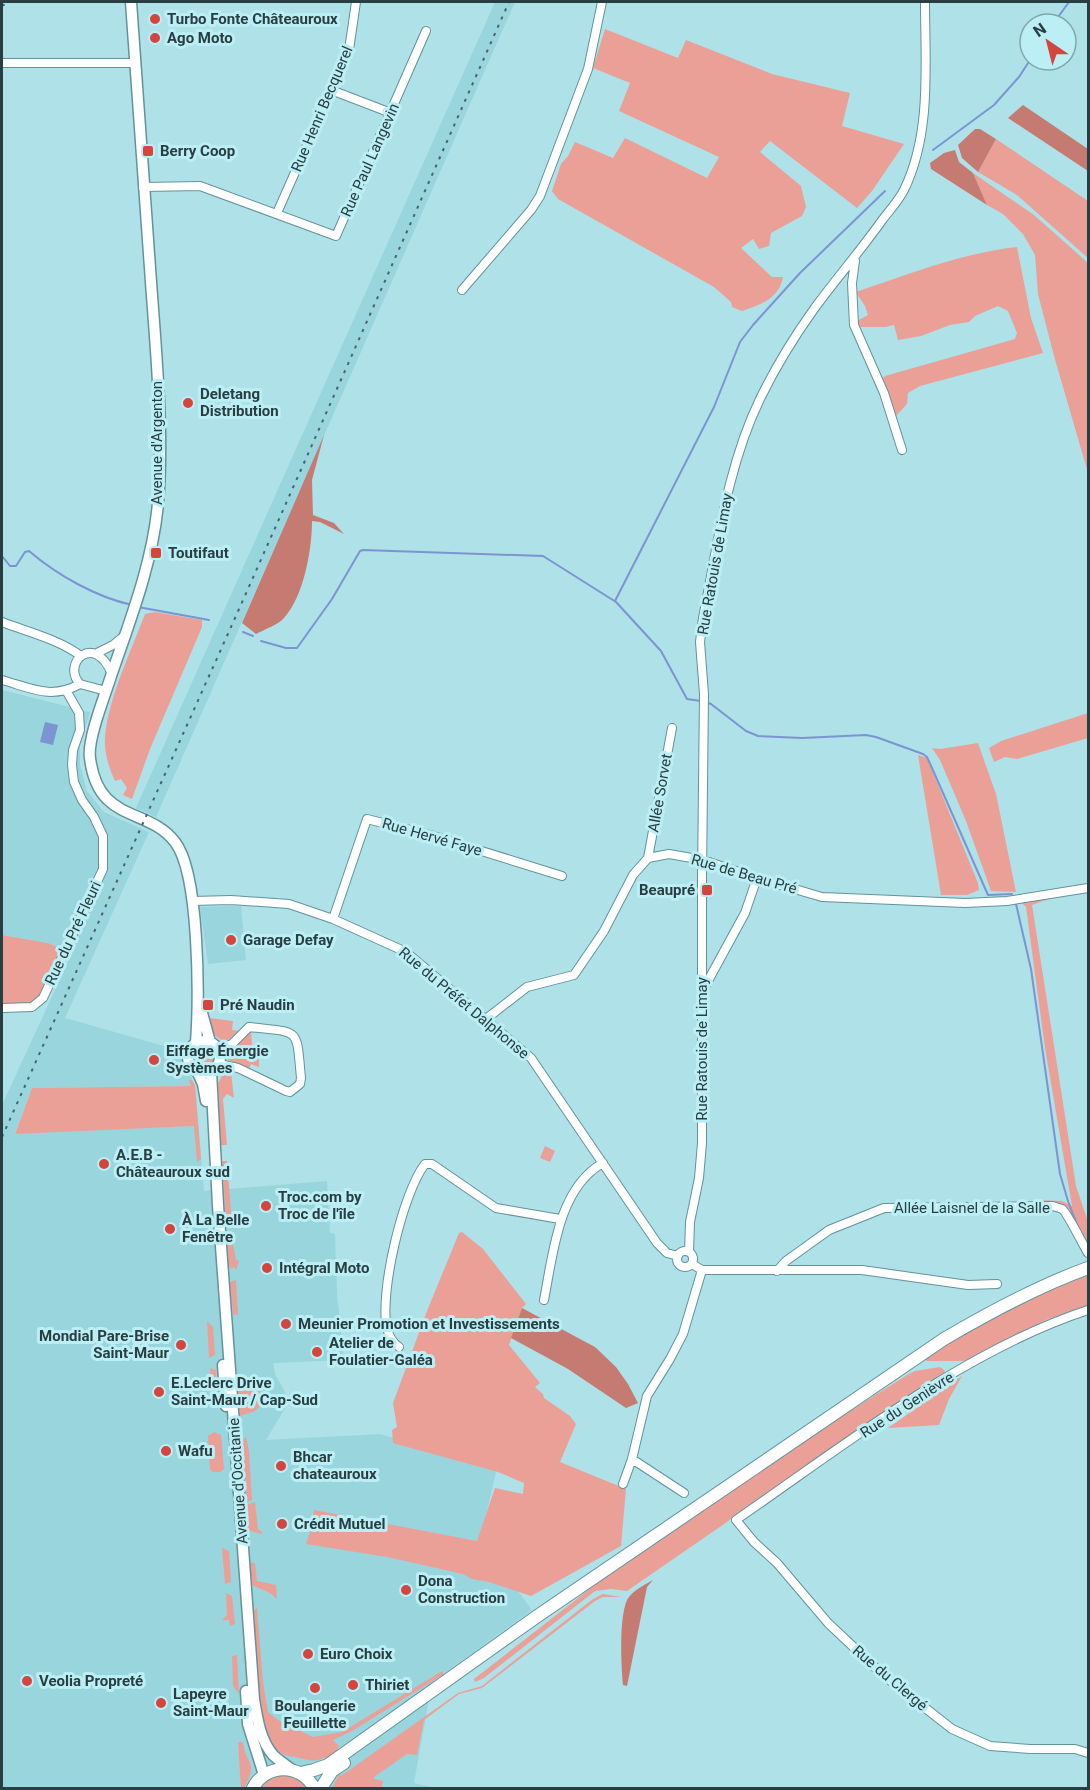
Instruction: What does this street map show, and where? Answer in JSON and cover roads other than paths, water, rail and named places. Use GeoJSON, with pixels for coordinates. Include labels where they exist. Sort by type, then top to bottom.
{"type":"FeatureCollection","features":[{"type":"Feature","properties":{"kind":"main road","name":"Avenue d'Argenton"},"geometry":{"type":"LineString","coordinates":[[131,2],[158,407],[159,485],[152,547],[106,691],[89,755],[93,776],[103,795],[116,808],[151,825],[174,840],[184,859],[192,901]]}},
{"type":"Feature","properties":{"kind":"main road","name":"Avenue d'Occitanie"},"geometry":{"type":"LineString","coordinates":[[192,901],[198,999],[195,1043],[188,1052],[188,1060],[191,1067],[198,1072],[204,1089],[242,1608],[248,1724],[264,1775]]}},
{"type":"Feature","properties":{"kind":"main road","name":"Avenue d'Occitanie"},"geometry":{"type":"LineString","coordinates":[[198,999],[220,1057],[215,1068],[212,1098],[254,1699],[258,1721],[269,1748],[273,1754],[296,1771]]}},
{"type":"Feature","properties":{"kind":"main road"},"geometry":{"type":"LineString","coordinates":[[195,1043],[214,1046]]}},
{"type":"Feature","properties":{"kind":"main road"},"geometry":{"type":"LineString","coordinates":[[198,1072],[215,1068]]}},
{"type":"Feature","properties":{"kind":"main road"},"geometry":{"type":"LineString","coordinates":[[253,1788],[264,1775],[277,1770],[314,1770],[328,1765],[550,1609],[944,1340],[979,1318],[1022,1296],[1089,1268]]}},
{"type":"Feature","properties":{"kind":"main road"},"geometry":{"type":"LineString","coordinates":[[321,1788],[332,1771],[470,1672],[550,1609]]}},
{"type":"Feature","properties":{"kind":"main road"},"geometry":{"type":"LineString","coordinates":[[296,1771],[314,1788]]}},
{"type":"Feature","properties":{"kind":"street","name":"Rue Henri Becquerel"},"geometry":{"type":"LineString","coordinates":[[277,213],[349,50],[357,2]]}},
{"type":"Feature","properties":{"kind":"street"},"geometry":{"type":"LineString","coordinates":[[462,290],[531,210],[540,196],[588,69],[602,2]]}},
{"type":"Feature","properties":{"kind":"street","name":"Rue Ratouis de Limay"},"geometry":{"type":"LineString","coordinates":[[689,1252],[690,1222],[699,1178],[702,1143],[704,694],[700,642],[702,618],[738,450],[760,398],[814,309],[855,259],[904,191],[914,166],[921,134],[926,80],[925,2]]}},
{"type":"Feature","properties":{"kind":"street","name":"Rue Paul Langevin"},"geometry":{"type":"LineString","coordinates":[[143,187],[200,186],[336,236],[426,31]]}},
{"type":"Feature","properties":{"kind":"street"},"geometry":{"type":"LineString","coordinates":[[2,63],[135,63]]}},
{"type":"Feature","properties":{"kind":"street"},"geometry":{"type":"LineString","coordinates":[[332,90],[391,113]]}},
{"type":"Feature","properties":{"kind":"street"},"geometry":{"type":"LineString","coordinates":[[855,259],[852,283],[854,325],[884,393],[902,450]]}},
{"type":"Feature","properties":{"kind":"street"},"geometry":{"type":"LineString","coordinates":[[2,622],[47,638],[81,656]]}},
{"type":"Feature","properties":{"kind":"street"},"geometry":{"type":"LineString","coordinates":[[106,691],[80,684],[74,674],[75,666],[81,656],[88,652],[97,653],[113,645],[125,634]]}},
{"type":"Feature","properties":{"kind":"street"},"geometry":{"type":"LineString","coordinates":[[97,653],[109,665],[112,674]]}},
{"type":"Feature","properties":{"kind":"street"},"geometry":{"type":"LineString","coordinates":[[2,680],[48,693],[66,692],[80,684]]}},
{"type":"Feature","properties":{"kind":"street","name":"Rue du Pré Fleuri"},"geometry":{"type":"LineString","coordinates":[[2,1008],[32,1007],[43,998],[103,869],[103,836],[74,782],[73,750],[80,730],[79,713],[66,692]]}},
{"type":"Feature","properties":{"kind":"street","name":"Allée Sorvet"},"geometry":{"type":"LineString","coordinates":[[648,858],[672,728]]}},
{"type":"Feature","properties":{"kind":"street","name":"Rue Hervé Faye"},"geometry":{"type":"LineString","coordinates":[[333,919],[367,819],[430,835],[562,876]]}},
{"type":"Feature","properties":{"kind":"street","name":"Rue de Beau Pré"},"geometry":{"type":"LineString","coordinates":[[648,858],[669,854],[703,860],[757,879],[822,897],[965,903],[1007,901],[1089,888]]}},
{"type":"Feature","properties":{"kind":"street"},"geometry":{"type":"LineString","coordinates":[[486,1019],[527,987],[574,975],[604,931],[633,875],[648,858]]}},
{"type":"Feature","properties":{"kind":"street"},"geometry":{"type":"LineString","coordinates":[[703,991],[745,913],[757,879]]}},
{"type":"Feature","properties":{"kind":"street","name":"Rue du Préfet Dalphonse"},"geometry":{"type":"LineString","coordinates":[[192,901],[231,900],[289,904],[333,919],[406,952],[531,1058],[657,1243],[667,1253],[678,1256]]}},
{"type":"Feature","properties":{"kind":"street"},"geometry":{"type":"LineString","coordinates":[[214,1046],[232,1044],[249,1027],[289,1032],[297,1039],[301,1078],[300,1084],[290,1092],[238,1068],[215,1068]]}},
{"type":"Feature","properties":{"kind":"street"},"geometry":{"type":"LineString","coordinates":[[399,1347],[389,1335],[385,1310],[394,1253],[410,1190],[422,1168],[429,1163],[496,1208],[560,1219]]}},
{"type":"Feature","properties":{"kind":"street"},"geometry":{"type":"LineString","coordinates":[[544,1300],[560,1219],[576,1189],[595,1168],[603,1163]]}},
{"type":"Feature","properties":{"kind":"street","name":"Allée Laisnel de la Salle"},"geometry":{"type":"LineString","coordinates":[[777,1271],[786,1261],[829,1230],[884,1208],[1053,1206],[1062,1208],[1066,1212],[1077,1237],[1088,1253]]}},
{"type":"Feature","properties":{"kind":"street"},"geometry":{"type":"LineString","coordinates":[[692,1264],[693,1256],[689,1252],[684,1251],[678,1256],[678,1262],[683,1266],[692,1264],[702,1270],[862,1270],[968,1285],[997,1284]]}},
{"type":"Feature","properties":{"kind":"street"},"geometry":{"type":"LineString","coordinates":[[623,1484],[632,1458],[647,1396],[683,1334],[702,1270]]}},
{"type":"Feature","properties":{"kind":"street","name":"Rue du Genièvre"},"geometry":{"type":"LineString","coordinates":[[736,1520],[869,1428],[989,1353],[1045,1325],[1089,1310]]}},
{"type":"Feature","properties":{"kind":"street"},"geometry":{"type":"LineString","coordinates":[[632,1458],[684,1493]]}},
{"type":"Feature","properties":{"kind":"street","name":"Rue du Clergé"},"geometry":{"type":"LineString","coordinates":[[736,1520],[754,1542],[777,1563],[828,1623],[882,1674],[952,1729],[990,1746],[1020,1749],[1075,1749],[1089,1753]]}},
{"type":"Feature","properties":{"kind":"water"},"geometry":{"type":"Polygon","coordinates":[[[45,722],[58,725],[53,745],[40,742],[45,722]]]}},
{"type":"Feature","properties":{"kind":"waterway"},"geometry":{"type":"LineString","coordinates":[[1062,12],[1069,2]]}},
{"type":"Feature","properties":{"kind":"waterway"},"geometry":{"type":"LineString","coordinates":[[933,150],[994,105],[1022,72]]}},
{"type":"Feature","properties":{"kind":"waterway"},"geometry":{"type":"LineString","coordinates":[[615,601],[714,407],[740,342],[800,273],[885,191]]}},
{"type":"Feature","properties":{"kind":"waterway"},"geometry":{"type":"LineString","coordinates":[[261,641],[286,648],[297,648],[332,599],[360,551],[363,550],[543,556],[616,602],[661,651],[687,699],[701,701]]}},
{"type":"Feature","properties":{"kind":"waterway"},"geometry":{"type":"LineString","coordinates":[[2,556],[10,566],[16,566],[25,552],[29,551],[78,584],[105,597],[132,605]]}},
{"type":"Feature","properties":{"kind":"waterway"},"geometry":{"type":"LineString","coordinates":[[138,607],[209,620]]}},
{"type":"Feature","properties":{"kind":"waterway"},"geometry":{"type":"LineString","coordinates":[[243,632],[253,636]]}},
{"type":"Feature","properties":{"kind":"waterway"},"geometry":{"type":"LineString","coordinates":[[706,702],[746,731],[758,736],[802,738],[866,735],[923,754],[927,757],[988,895],[1012,894]]}},
{"type":"Feature","properties":{"kind":"waterway"},"geometry":{"type":"LineString","coordinates":[[1016,904],[1031,969],[1060,1174],[1079,1230]]}},
{"type":"Feature","properties":{"kind":"waterway"},"geometry":{"type":"LineString","coordinates":[[1083,1237],[1088,1245]]}},
{"type":"Feature","properties":{"kind":"railway"},"geometry":{"type":"LineString","coordinates":[[2,6],[8,2]]}},
{"type":"Feature","properties":{"kind":"railway"},"geometry":{"type":"LineString","coordinates":[[2,1137],[509,2]]}},
{"type":"Feature","properties":{"kind":"place","name":"Turbo Fonte Châteauroux"},"geometry":{"type":"Point","coordinates":[155,19]}},
{"type":"Feature","properties":{"kind":"place","name":"Ago Moto"},"geometry":{"type":"Point","coordinates":[155,38]}},
{"type":"Feature","properties":{"kind":"place","name":"Berry Coop"},"geometry":{"type":"Point","coordinates":[148,151]}},
{"type":"Feature","properties":{"kind":"place","name":"Deletang Distribution"},"geometry":{"type":"Point","coordinates":[188,403]}},
{"type":"Feature","properties":{"kind":"place","name":"Toutifaut"},"geometry":{"type":"Point","coordinates":[156,553]}},
{"type":"Feature","properties":{"kind":"place","name":"Beaupré"},"geometry":{"type":"Point","coordinates":[707,890]}},
{"type":"Feature","properties":{"kind":"place","name":"Garage Defay"},"geometry":{"type":"Point","coordinates":[231,940]}},
{"type":"Feature","properties":{"kind":"place","name":"Pré Naudin"},"geometry":{"type":"Point","coordinates":[208,1005]}},
{"type":"Feature","properties":{"kind":"place","name":"Eiffage Énergie Systèmes"},"geometry":{"type":"Point","coordinates":[154,1060]}},
{"type":"Feature","properties":{"kind":"place","name":"A.E.B - Châteauroux sud"},"geometry":{"type":"Point","coordinates":[104,1164]}},
{"type":"Feature","properties":{"kind":"place","name":"Troc.com by Troc de l'île"},"geometry":{"type":"Point","coordinates":[266,1206]}},
{"type":"Feature","properties":{"kind":"place","name":"À La Belle Fenêtre"},"geometry":{"type":"Point","coordinates":[170,1229]}},
{"type":"Feature","properties":{"kind":"place","name":"Intégral Moto"},"geometry":{"type":"Point","coordinates":[267,1268]}},
{"type":"Feature","properties":{"kind":"place","name":"Meunier Promotion et Investissements"},"geometry":{"type":"Point","coordinates":[286,1324]}},
{"type":"Feature","properties":{"kind":"place","name":"Mondial Pare-Brise Saint-Maur"},"geometry":{"type":"Point","coordinates":[181,1345]}},
{"type":"Feature","properties":{"kind":"place","name":"Atelier de Foulatier-Galéa"},"geometry":{"type":"Point","coordinates":[317,1352]}},
{"type":"Feature","properties":{"kind":"place","name":"E.Leclerc Drive Saint-Maur / Cap-Sud"},"geometry":{"type":"Point","coordinates":[159,1392]}},
{"type":"Feature","properties":{"kind":"place","name":"Wafu"},"geometry":{"type":"Point","coordinates":[166,1451]}},
{"type":"Feature","properties":{"kind":"place","name":"Bhcar chateauroux"},"geometry":{"type":"Point","coordinates":[281,1466]}},
{"type":"Feature","properties":{"kind":"place","name":"Crédit Mutuel"},"geometry":{"type":"Point","coordinates":[282,1524]}},
{"type":"Feature","properties":{"kind":"place","name":"Dona Construction"},"geometry":{"type":"Point","coordinates":[406,1590]}},
{"type":"Feature","properties":{"kind":"place","name":"Euro Choix"},"geometry":{"type":"Point","coordinates":[308,1654]}},
{"type":"Feature","properties":{"kind":"place","name":"Veolia Propreté"},"geometry":{"type":"Point","coordinates":[27,1681]}},
{"type":"Feature","properties":{"kind":"place","name":"Thiriet"},"geometry":{"type":"Point","coordinates":[353,1685]}},
{"type":"Feature","properties":{"kind":"place","name":"Boulangerie Feuillette"},"geometry":{"type":"Point","coordinates":[315,1688]}},
{"type":"Feature","properties":{"kind":"place","name":"Lapeyre Saint-Maur"},"geometry":{"type":"Point","coordinates":[161,1703]}}]}
